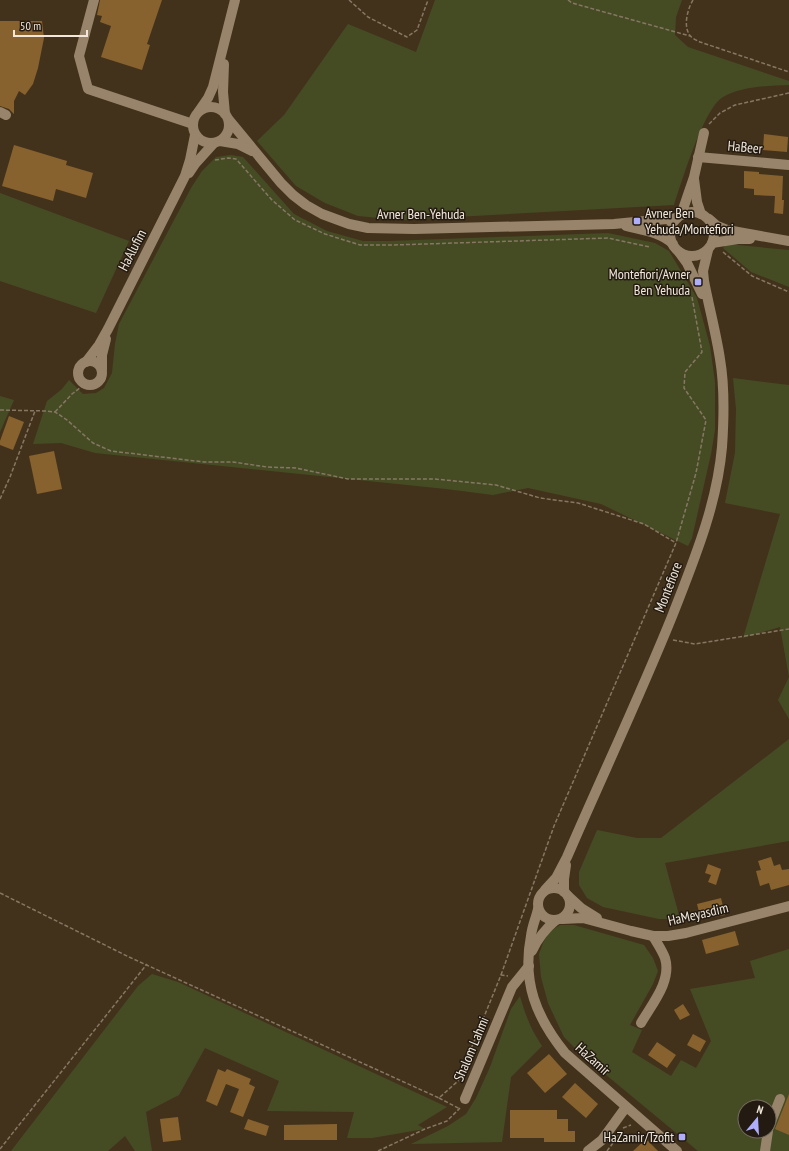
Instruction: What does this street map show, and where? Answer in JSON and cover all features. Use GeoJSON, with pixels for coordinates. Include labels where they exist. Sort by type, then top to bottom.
{"type":"FeatureCollection","features":[{"type":"Feature","properties":{"kind":"street"},"geometry":{"type":"LineString","coordinates":[[94,0],[79,56],[88,89],[193,124]]}},
{"type":"Feature","properties":{"kind":"street"},"geometry":{"type":"LineString","coordinates":[[227,34],[223,92],[229,126],[228,132],[225,137],[217,142],[203,142],[195,135],[193,124],[196,115],[208,98],[213,87],[235,0]]}},
{"type":"Feature","properties":{"kind":"street"},"geometry":{"type":"LineString","coordinates":[[200,111],[210,107],[221,110],[227,117]]}},
{"type":"Feature","properties":{"kind":"street","name":"Avner Ben-Yehuda"},"geometry":{"type":"LineString","coordinates":[[227,117],[281,183],[293,195],[306,205],[335,219],[368,228],[414,229],[614,224],[679,217]]}},
{"type":"Feature","properties":{"kind":"street"},"geometry":{"type":"LineString","coordinates":[[679,217],[694,177],[704,133]]}},
{"type":"Feature","properties":{"kind":"street","name":"HaAlufim"},"geometry":{"type":"LineString","coordinates":[[86,362],[108,329],[181,184],[190,160],[195,135]]}},
{"type":"Feature","properties":{"kind":"street","name":"Avner Ben-Yehuda"},"geometry":{"type":"LineString","coordinates":[[217,142],[230,142],[242,145],[256,153]]}},
{"type":"Feature","properties":{"kind":"street","name":"HaAlufim"},"geometry":{"type":"LineString","coordinates":[[181,184],[195,164],[217,142]]}},
{"type":"Feature","properties":{"kind":"street","name":"HaBeer"},"geometry":{"type":"LineString","coordinates":[[698,157],[789,165]]}},
{"type":"Feature","properties":{"kind":"street"},"geometry":{"type":"LineString","coordinates":[[694,177],[697,202],[705,216],[712,224],[714,230],[714,237],[710,247]]}},
{"type":"Feature","properties":{"kind":"street"},"geometry":{"type":"LineString","coordinates":[[776,240],[727,230],[717,226],[705,216],[694,212],[687,212],[679,217],[673,224],[671,230],[671,238],[675,247],[683,254],[696,256],[710,247],[738,239],[789,241]]}},
{"type":"Feature","properties":{"kind":"street","name":"Avner Ben-Yehuda"},"geometry":{"type":"LineString","coordinates":[[614,224],[658,234],[665,237],[675,247]]}},
{"type":"Feature","properties":{"kind":"street","name":"Montefiore"},"geometry":{"type":"LineString","coordinates":[[675,247],[694,275],[710,310]]}},
{"type":"Feature","properties":{"kind":"street","name":"Montefiore"},"geometry":{"type":"LineString","coordinates":[[545,890],[556,878],[567,857],[664,637],[701,540],[710,511],[717,481],[722,448],[723,387],[720,359],[703,271],[710,247]]}},
{"type":"Feature","properties":{"kind":"street","name":"HaAlufim"},"geometry":{"type":"LineString","coordinates":[[102,369],[102,355],[108,329]]}},
{"type":"Feature","properties":{"kind":"street"},"geometry":{"type":"LineString","coordinates":[[90,361],[97,363],[102,369],[103,373],[100,381],[94,385],[85,384],[78,375],[80,367],[86,362],[90,361]]}},
{"type":"Feature","properties":{"kind":"street","name":"Montefiore"},"geometry":{"type":"LineString","coordinates":[[566,894],[564,878],[567,857]]}},
{"type":"Feature","properties":{"kind":"street"},"geometry":{"type":"LineString","coordinates":[[555,888],[566,894],[570,901],[569,911],[559,920],[547,919],[540,913],[538,909],[538,898],[545,890],[555,888]]}},
{"type":"Feature","properties":{"kind":"street","name":"HaMeyasdim"},"geometry":{"type":"LineString","coordinates":[[566,894],[581,908],[614,926]]}},
{"type":"Feature","properties":{"kind":"street","name":"HaMeyasdim"},"geometry":{"type":"LineString","coordinates":[[559,920],[583,918],[653,936],[668,936],[686,933],[789,906]]}},
{"type":"Feature","properties":{"kind":"street","name":"HaZamir"},"geometry":{"type":"LineString","coordinates":[[538,909],[531,935],[529,979],[532,997],[540,1016],[552,1036],[565,1053],[677,1151]]}},
{"type":"Feature","properties":{"kind":"street","name":"HaZamir"},"geometry":{"type":"LineString","coordinates":[[529,965],[532,951],[537,941],[545,929],[559,920]]}},
{"type":"Feature","properties":{"kind":"street"},"geometry":{"type":"LineString","coordinates":[[641,1023],[665,980],[667,965],[664,956],[653,936]]}},
{"type":"Feature","properties":{"kind":"street","name":"Shalom Lahmi"},"geometry":{"type":"LineString","coordinates":[[465,1099],[512,987],[529,965]]}},
{"type":"Feature","properties":{"kind":"street"},"geometry":{"type":"LineString","coordinates":[[777,1106],[780,1099]]}},
{"type":"Feature","properties":{"kind":"street"},"geometry":{"type":"LineString","coordinates":[[588,1151],[602,1140],[626,1107]]}},
{"type":"Feature","properties":{"kind":"street"},"geometry":{"type":"LineString","coordinates":[[765,1151],[767,1139]]}},
{"type":"Feature","properties":{"kind":"path"},"geometry":{"type":"LineString","coordinates":[[350,0],[368,16],[407,37],[417,30],[428,0]]}},
{"type":"Feature","properties":{"kind":"path"},"geometry":{"type":"LineString","coordinates":[[568,0],[572,3],[690,36],[700,42],[789,72]]}},
{"type":"Feature","properties":{"kind":"path"},"geometry":{"type":"LineString","coordinates":[[690,36],[687,31],[687,14],[693,0]]}},
{"type":"Feature","properties":{"kind":"path"},"geometry":{"type":"LineString","coordinates":[[704,133],[708,125],[720,113],[735,105],[789,93]]}},
{"type":"Feature","properties":{"kind":"path"},"geometry":{"type":"LineString","coordinates":[[710,247],[752,276],[789,292]]}},
{"type":"Feature","properties":{"kind":"path"},"geometry":{"type":"LineString","coordinates":[[439,1098],[458,1081],[501,975],[554,826],[676,543],[696,473],[706,420],[684,388],[685,372],[702,352],[691,292]]}},
{"type":"Feature","properties":{"kind":"path"},"geometry":{"type":"LineString","coordinates":[[55,412],[72,394],[85,384]]}},
{"type":"Feature","properties":{"kind":"path"},"geometry":{"type":"LineString","coordinates":[[0,410],[46,410],[55,412],[67,420],[93,443],[111,451],[204,462],[233,462],[267,467],[296,468],[348,479],[435,479],[496,485],[540,498],[578,503],[644,524],[676,543]]}},
{"type":"Feature","properties":{"kind":"path"},"geometry":{"type":"LineString","coordinates":[[0,499],[35,411]]}},
{"type":"Feature","properties":{"kind":"path"},"geometry":{"type":"LineString","coordinates":[[664,637],[695,644],[789,629]]}},
{"type":"Feature","properties":{"kind":"path"},"geometry":{"type":"LineString","coordinates":[[0,893],[129,957],[439,1098],[460,1109]]}},
{"type":"Feature","properties":{"kind":"path"},"geometry":{"type":"LineString","coordinates":[[0,1148],[147,964]]}},
{"type":"Feature","properties":{"kind":"path"},"geometry":{"type":"LineString","coordinates":[[501,975],[520,978]]}},
{"type":"Feature","properties":{"kind":"path","name":"Shalom Lahmi"},"geometry":{"type":"LineString","coordinates":[[378,1151],[425,1129],[447,1121],[460,1109],[465,1099]]}},
{"type":"Feature","properties":{"kind":"path"},"geometry":{"type":"LineString","coordinates":[[623,1128],[631,1125]]}},
{"type":"Feature","properties":{"kind":"path"},"geometry":{"type":"LineString","coordinates":[[607,1151],[620,1134]]}},
{"type":"Feature","properties":{"kind":"green space"},"geometry":{"type":"Polygon","coordinates":[[[435,0],[682,0],[676,17],[675,35],[688,47],[789,81],[789,85],[755,87],[731,93],[723,97],[716,104],[708,115],[701,130],[674,205],[400,220],[358,216],[325,203],[296,186],[257,141],[284,115],[348,24],[416,52],[435,0]]]}},
{"type":"Feature","properties":{"kind":"green space"},"geometry":{"type":"Polygon","coordinates":[[[231,155],[243,157],[294,214],[327,231],[363,241],[608,233],[655,243],[669,251],[697,298],[710,346],[715,382],[715,430],[692,538],[688,546],[601,504],[528,488],[493,495],[95,453],[61,443],[33,444],[47,401],[62,389],[69,380],[83,394],[96,393],[104,388],[112,373],[119,324],[191,188],[202,171],[216,157],[231,155]]]}},
{"type":"Feature","properties":{"kind":"green space"},"geometry":{"type":"Polygon","coordinates":[[[0,193],[129,241],[96,313],[0,281],[0,193]]]}},
{"type":"Feature","properties":{"kind":"green space"},"geometry":{"type":"Polygon","coordinates":[[[727,244],[789,250],[789,287],[751,272],[723,248],[727,244]]]}},
{"type":"Feature","properties":{"kind":"green space"},"geometry":{"type":"Polygon","coordinates":[[[733,378],[789,385],[789,677],[780,627],[743,638],[780,514],[725,503],[735,453],[736,409],[733,378]]]}},
{"type":"Feature","properties":{"kind":"green space"},"geometry":{"type":"Polygon","coordinates":[[[0,396],[14,400],[0,432],[0,396]]]}},
{"type":"Feature","properties":{"kind":"green space"},"geometry":{"type":"Polygon","coordinates":[[[789,677],[789,719],[778,700],[789,677]]]}},
{"type":"Feature","properties":{"kind":"green space"},"geometry":{"type":"Polygon","coordinates":[[[789,739],[789,841],[665,863],[680,919],[659,919],[603,907],[587,898],[579,885],[579,872],[597,830],[637,838],[661,838],[789,739]]]}},
{"type":"Feature","properties":{"kind":"green space"},"geometry":{"type":"Polygon","coordinates":[[[560,925],[574,925],[644,945],[653,958],[658,971],[653,984],[630,1025],[642,1030],[632,1052],[671,1076],[681,1060],[696,1068],[711,1041],[690,989],[755,978],[750,961],[789,949],[789,1151],[698,1151],[582,1055],[564,1037],[548,1003],[541,977],[539,954],[549,932],[560,925]]]}},
{"type":"Feature","properties":{"kind":"green space"},"geometry":{"type":"Polygon","coordinates":[[[152,974],[178,982],[447,1107],[418,1125],[425,1129],[372,1138],[347,1138],[354,1112],[267,1111],[279,1081],[205,1048],[179,1095],[146,1112],[152,1151],[135,1151],[125,1136],[108,1151],[11,1151],[138,986],[152,974]]]}},
{"type":"Feature","properties":{"kind":"green space"},"geometry":{"type":"Polygon","coordinates":[[[520,996],[529,1022],[542,1046],[511,1077],[502,1142],[411,1144],[448,1126],[466,1114],[476,1098],[490,1067],[511,1009],[520,996]]]}},
{"type":"Feature","properties":{"kind":"building"},"geometry":{"type":"Polygon","coordinates":[[[100,0],[162,0],[147,44],[150,45],[142,70],[101,57],[111,26],[100,22],[102,16],[97,15],[100,0]]]}},
{"type":"Feature","properties":{"kind":"building"},"geometry":{"type":"Polygon","coordinates":[[[0,21],[42,21],[44,38],[38,68],[33,84],[25,95],[19,91],[14,101],[14,114],[9,109],[0,106],[0,21]]]}},
{"type":"Feature","properties":{"kind":"building"},"geometry":{"type":"Polygon","coordinates":[[[764,134],[788,137],[787,152],[763,150],[764,134]]]}},
{"type":"Feature","properties":{"kind":"building"},"geometry":{"type":"Polygon","coordinates":[[[14,145],[67,161],[66,165],[93,173],[86,198],[56,189],[53,201],[2,186],[14,145]]]}},
{"type":"Feature","properties":{"kind":"building"},"geometry":{"type":"Polygon","coordinates":[[[744,171],[783,176],[783,214],[774,213],[775,196],[754,195],[754,189],[744,188],[744,171]]]}},
{"type":"Feature","properties":{"kind":"building"},"geometry":{"type":"Polygon","coordinates":[[[9,416],[24,422],[13,450],[0,445],[9,416]]]}},
{"type":"Feature","properties":{"kind":"building"},"geometry":{"type":"Polygon","coordinates":[[[54,451],[62,489],[37,494],[29,456],[54,451]]]}},
{"type":"Feature","properties":{"kind":"building"},"geometry":{"type":"Polygon","coordinates":[[[771,857],[774,866],[780,864],[782,870],[789,869],[789,885],[771,890],[769,883],[760,886],[756,871],[761,870],[758,861],[771,857]]]}},
{"type":"Feature","properties":{"kind":"building"},"geometry":{"type":"Polygon","coordinates":[[[708,864],[721,869],[716,885],[708,882],[711,875],[705,873],[708,864]]]}},
{"type":"Feature","properties":{"kind":"building"},"geometry":{"type":"Polygon","coordinates":[[[721,898],[725,915],[713,917],[712,913],[700,916],[697,904],[721,898]]]}},
{"type":"Feature","properties":{"kind":"building"},"geometry":{"type":"Polygon","coordinates":[[[735,931],[739,945],[706,954],[702,940],[735,931]]]}},
{"type":"Feature","properties":{"kind":"building"},"geometry":{"type":"Polygon","coordinates":[[[683,1004],[690,1015],[680,1020],[674,1010],[683,1004]]]}},
{"type":"Feature","properties":{"kind":"building"},"geometry":{"type":"Polygon","coordinates":[[[693,1034],[706,1041],[700,1052],[687,1045],[693,1034]]]}},
{"type":"Feature","properties":{"kind":"building"},"geometry":{"type":"Polygon","coordinates":[[[657,1042],[676,1055],[667,1068],[648,1055],[657,1042]]]}},
{"type":"Feature","properties":{"kind":"building"},"geometry":{"type":"Polygon","coordinates":[[[549,1054],[567,1074],[545,1093],[527,1073],[549,1054]]]}},
{"type":"Feature","properties":{"kind":"building"},"geometry":{"type":"Polygon","coordinates":[[[218,1069],[225,1072],[227,1069],[251,1079],[249,1084],[255,1087],[243,1117],[230,1112],[239,1089],[226,1084],[217,1106],[206,1101],[218,1069]]]}},
{"type":"Feature","properties":{"kind":"building"},"geometry":{"type":"Polygon","coordinates":[[[575,1083],[598,1104],[586,1118],[562,1097],[575,1083]]]}},
{"type":"Feature","properties":{"kind":"building"},"geometry":{"type":"Polygon","coordinates":[[[789,1094],[789,1135],[777,1130],[777,1124],[789,1094]]]}},
{"type":"Feature","properties":{"kind":"building"},"geometry":{"type":"Polygon","coordinates":[[[510,1110],[557,1110],[557,1119],[568,1119],[568,1131],[575,1131],[575,1142],[544,1142],[544,1138],[510,1138],[510,1110]]]}},
{"type":"Feature","properties":{"kind":"building"},"geometry":{"type":"Polygon","coordinates":[[[178,1117],[181,1140],[163,1142],[160,1119],[178,1117]]]}},
{"type":"Feature","properties":{"kind":"building"},"geometry":{"type":"Polygon","coordinates":[[[248,1119],[269,1126],[266,1136],[244,1129],[248,1119]]]}},
{"type":"Feature","properties":{"kind":"building"},"geometry":{"type":"Polygon","coordinates":[[[337,1124],[337,1140],[284,1140],[284,1125],[337,1124]]]}},
{"type":"Feature","properties":{"kind":"building"},"geometry":{"type":"Polygon","coordinates":[[[646,1139],[658,1151],[633,1151],[646,1139]]]}},
{"type":"Feature","properties":{"kind":"place","name":"Avner Ben Yehuda/Montefiori"},"geometry":{"type":"Point","coordinates":[637,221]}},
{"type":"Feature","properties":{"kind":"place","name":"Montefiori/Avner Ben Yehuda"},"geometry":{"type":"Point","coordinates":[698,282]}},
{"type":"Feature","properties":{"kind":"place","name":"HaZamir/Tzofit"},"geometry":{"type":"Point","coordinates":[682,1137]}}]}
